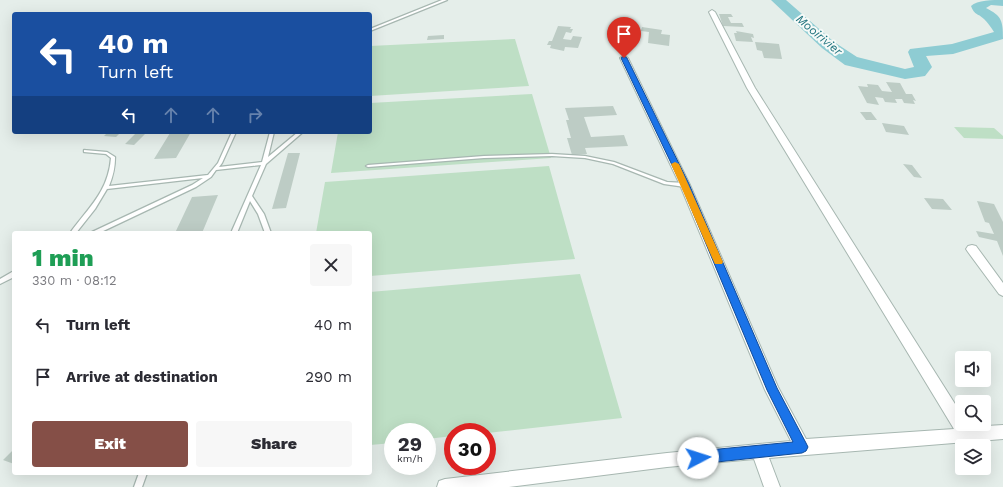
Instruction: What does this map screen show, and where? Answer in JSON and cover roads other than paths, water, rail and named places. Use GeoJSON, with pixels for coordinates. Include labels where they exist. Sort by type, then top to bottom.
{"type":"FeatureCollection","features":[{"type":"Feature","properties":{"kind":"street"},"geometry":{"type":"LineString","coordinates":[[712,12],[751,88],[966,435]]}},
{"type":"Feature","properties":{"kind":"street"},"geometry":{"type":"LineString","coordinates":[[624,58],[685,184],[772,390],[802,447]]}},
{"type":"Feature","properties":{"kind":"street"},"geometry":{"type":"LineString","coordinates":[[972,249],[1003,291]]}},
{"type":"Feature","properties":{"kind":"street"},"geometry":{"type":"LineString","coordinates":[[445,487],[667,460],[802,447],[1003,432]]}},
{"type":"Feature","properties":{"kind":"street"},"geometry":{"type":"LineString","coordinates":[[759,452],[772,487]]}},
{"type":"Feature","properties":{"kind":"lane"},"geometry":{"type":"LineString","coordinates":[[372,29],[444,0]]}},
{"type":"Feature","properties":{"kind":"lane"},"geometry":{"type":"LineString","coordinates":[[98,231],[194,186],[209,176],[216,169],[233,134]]}},
{"type":"Feature","properties":{"kind":"lane"},"geometry":{"type":"LineString","coordinates":[[235,231],[264,163],[271,134]]}},
{"type":"Feature","properties":{"kind":"lane"},"geometry":{"type":"LineString","coordinates":[[216,169],[264,163],[299,134]]}},
{"type":"Feature","properties":{"kind":"lane"},"geometry":{"type":"LineString","coordinates":[[75,231],[106,188],[114,166],[113,157],[107,153],[86,152]]}},
{"type":"Feature","properties":{"kind":"lane"},"geometry":{"type":"LineString","coordinates":[[368,166],[484,158],[552,156],[585,157],[614,163],[666,183],[685,184]]}},
{"type":"Feature","properties":{"kind":"lane"},"geometry":{"type":"LineString","coordinates":[[106,188],[209,176]]}},
{"type":"Feature","properties":{"kind":"lane"},"geometry":{"type":"LineString","coordinates":[[250,197],[261,214],[267,231]]}},
{"type":"Feature","properties":{"kind":"lane"},"geometry":{"type":"LineString","coordinates":[[0,282],[12,275]]}},
{"type":"Feature","properties":{"kind":"lane"},"geometry":{"type":"LineString","coordinates":[[138,487],[142,475]]}},
{"type":"Feature","properties":{"kind":"waterway","name":"Mooirivier"},"geometry":{"type":"LineString","coordinates":[[778,0],[828,45],[851,61],[905,74],[919,72],[923,67],[916,52],[953,49],[1003,34]]}},
{"type":"Feature","properties":{"kind":"waterway","name":"Mooirivier"},"geometry":{"type":"LineString","coordinates":[[1003,2],[989,1],[978,6],[980,11],[988,14],[1003,33]]}}]}
